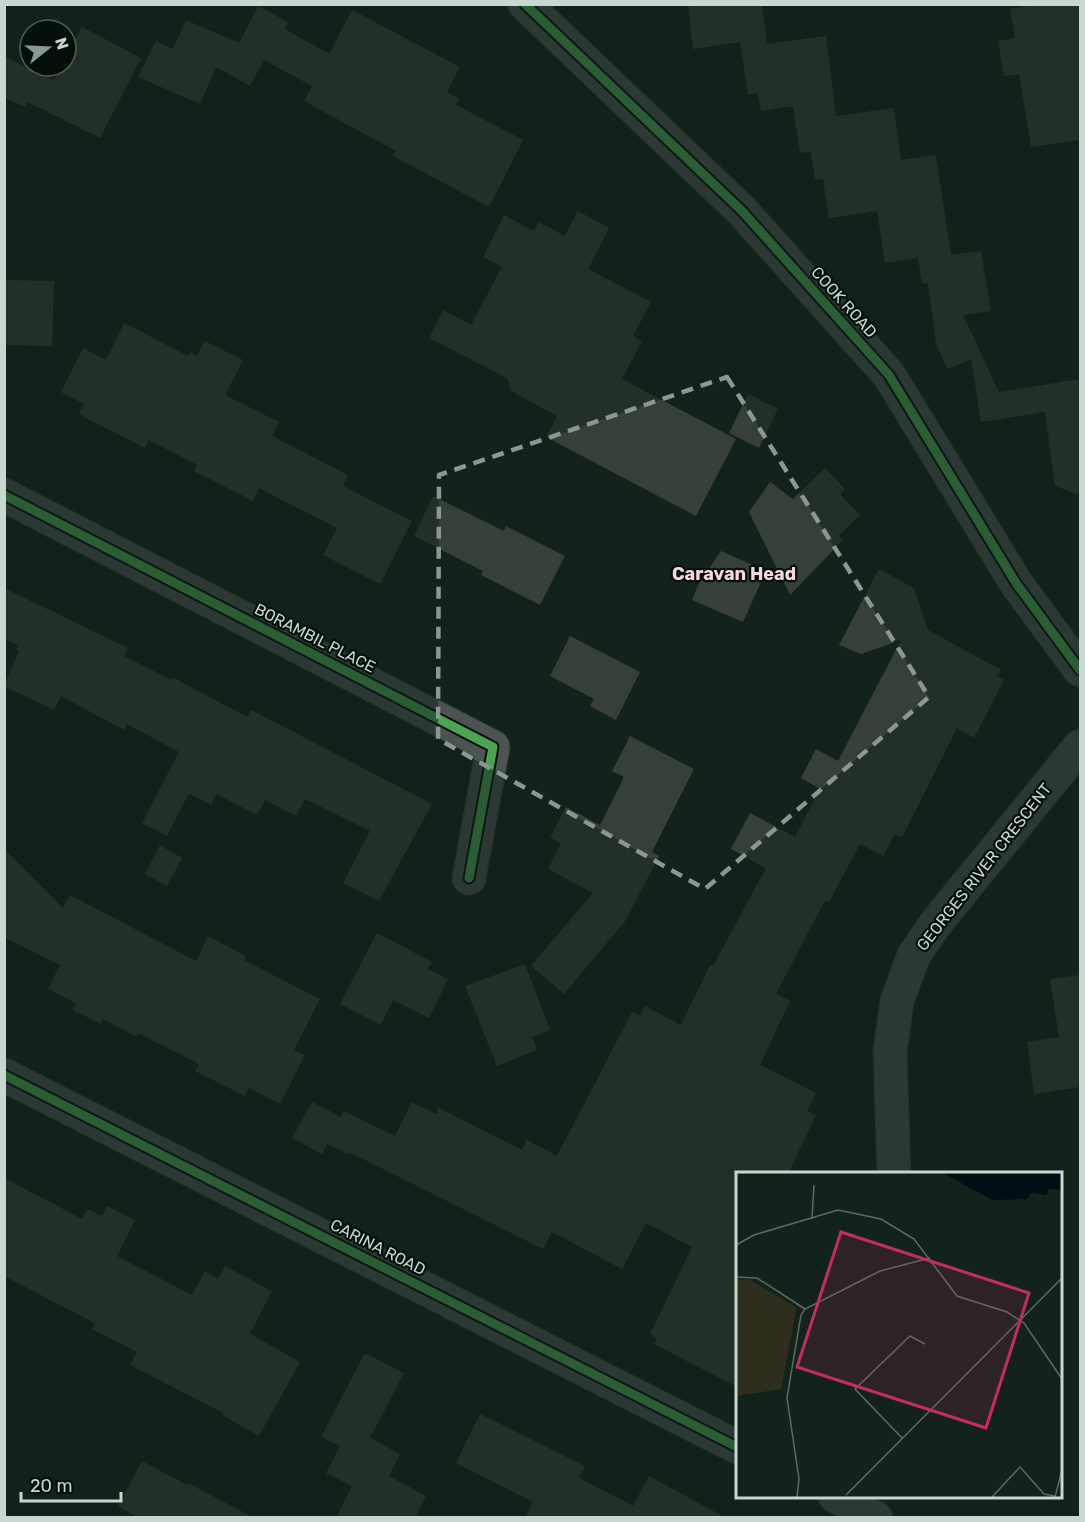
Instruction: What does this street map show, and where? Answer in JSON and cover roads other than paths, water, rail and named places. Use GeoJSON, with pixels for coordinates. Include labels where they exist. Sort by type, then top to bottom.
{"type":"FeatureCollection","features":[{"type":"Feature","properties":{"kind":"street","name":"COOK ROAD"},"geometry":{"type":"LineString","coordinates":[[525,4],[742,212],[890,375],[1017,583],[1080,670]]}},
{"type":"Feature","properties":{"kind":"street","name":"BORAMBIL PLACE"},"geometry":{"type":"LineString","coordinates":[[4,495],[493,747],[470,878]]}},
{"type":"Feature","properties":{"kind":"street","name":"GEORGES RIVER CRESCENT"},"geometry":{"type":"LineString","coordinates":[[894,1172],[890,1052],[897,1001],[914,955],[936,923],[1080,746]]}},
{"type":"Feature","properties":{"kind":"street","name":"CARINA ROAD"},"geometry":{"type":"LineString","coordinates":[[4,1075],[736,1446]]}},
{"type":"Feature","properties":{"kind":"street"},"geometry":{"type":"LineString","coordinates":[[838,1498],[875,1512]]}},
{"type":"Feature","properties":{"kind":"district","name":"Caravan Head"},"geometry":{"type":"Point","coordinates":[734,574]}}]}
